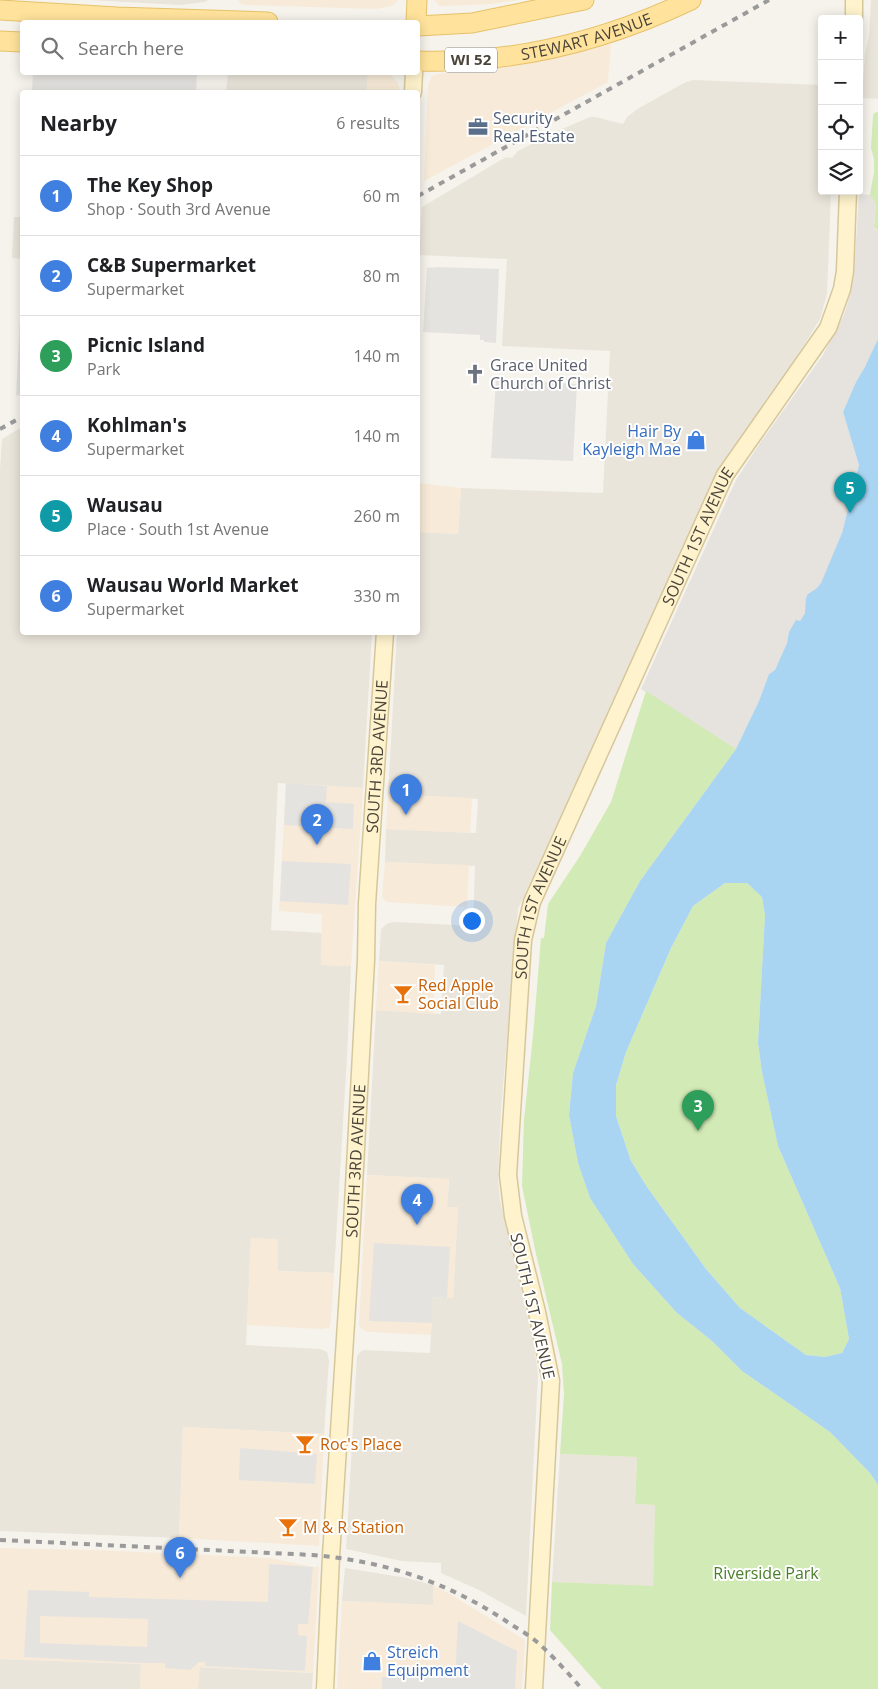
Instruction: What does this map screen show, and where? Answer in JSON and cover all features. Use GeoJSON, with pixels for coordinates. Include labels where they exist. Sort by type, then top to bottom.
{"type":"FeatureCollection","features":[{"type":"Feature","properties":{"kind":"main road"},"geometry":{"type":"LineString","coordinates":[[416,20],[417,0]]}},
{"type":"Feature","properties":{"kind":"main road","name":"WI 52"},"geometry":{"type":"LineString","coordinates":[[420,26],[472,23],[584,0]]}},
{"type":"Feature","properties":{"kind":"main road","name":"STEWART AVENUE"},"geometry":{"type":"LineString","coordinates":[[420,60],[483,59],[524,54],[557,47],[621,29],[691,0]]}},
{"type":"Feature","properties":{"kind":"main road"},"geometry":{"type":"LineString","coordinates":[[0,10],[218,20]]}},
{"type":"Feature","properties":{"kind":"main road"},"geometry":{"type":"LineString","coordinates":[[0,41],[20,42]]}},
{"type":"Feature","properties":{"kind":"street"},"geometry":{"type":"LineString","coordinates":[[854,0],[854,15]]}},
{"type":"Feature","properties":{"kind":"street"},"geometry":{"type":"LineString","coordinates":[[413,90],[414,75]]}},
{"type":"Feature","properties":{"kind":"street","name":"SOUTH 1ST AVENUE"},"geometry":{"type":"LineString","coordinates":[[534,1689],[551,1381],[537,1312],[513,1216],[508,1175],[524,940],[532,902],[725,475],[828,328],[842,289],[845,271],[848,195]]}},
{"type":"Feature","properties":{"kind":"street","name":"SOUTH 3RD AVENUE"},"geometry":{"type":"LineString","coordinates":[[325,1689],[366,960],[367,904],[385,635]]}},
{"type":"Feature","properties":{"kind":"shaded area"},"geometry":{"type":"Polygon","coordinates":[[[90,0],[208,0],[180,5],[90,0]]]}},
{"type":"Feature","properties":{"kind":"shaded area"},"geometry":{"type":"Polygon","coordinates":[[[238,0],[398,0],[392,6],[376,9],[248,5],[241,4],[238,0]]]}},
{"type":"Feature","properties":{"kind":"shaded area"},"geometry":{"type":"Polygon","coordinates":[[[434,0],[519,0],[492,4],[440,6],[434,0]]]}},
{"type":"Feature","properties":{"kind":"shaded area"},"geometry":{"type":"Polygon","coordinates":[[[871,0],[878,0],[878,99],[863,98],[865,53],[869,36],[871,0]]]}},
{"type":"Feature","properties":{"kind":"shaded area"},"geometry":{"type":"Polygon","coordinates":[[[611,44],[608,82],[424,181],[428,86],[432,76],[548,60],[611,44]]]}},
{"type":"Feature","properties":{"kind":"shaded area"},"geometry":{"type":"Polygon","coordinates":[[[33,75],[197,75],[196,90],[32,90],[33,75]]]}},
{"type":"Feature","properties":{"kind":"shaded area"},"geometry":{"type":"Polygon","coordinates":[[[228,75],[368,75],[367,90],[226,90],[228,75]]]}},
{"type":"Feature","properties":{"kind":"shaded area"},"geometry":{"type":"Polygon","coordinates":[[[368,75],[391,75],[398,83],[400,90],[367,90],[368,75]]]}},
{"type":"Feature","properties":{"kind":"shaded area"},"geometry":{"type":"Polygon","coordinates":[[[693,80],[818,85],[818,195],[831,195],[827,294],[820,319],[777,389],[713,482],[518,909],[501,1110],[498,1179],[500,1200],[533,1339],[538,1374],[526,1616],[479,1590],[441,1573],[441,1563],[402,1561],[346,1549],[357,1356],[364,1350],[430,1353],[433,1297],[453,1298],[458,1207],[447,1207],[449,1179],[367,1175],[376,1010],[441,1014],[444,965],[379,961],[381,929],[388,923],[396,922],[473,926],[475,866],[385,862],[386,829],[476,833],[478,799],[388,794],[397,635],[420,635],[420,532],[458,534],[461,488],[603,493],[610,351],[502,346],[507,259],[420,255],[422,207],[506,157],[512,158],[518,151],[555,132],[590,117],[623,124],[627,117],[639,108],[693,80]]]}},
{"type":"Feature","properties":{"kind":"shaded area"},"geometry":{"type":"Polygon","coordinates":[[[859,195],[870,195],[876,204],[874,222],[875,229],[878,232],[878,339],[843,412],[859,465],[842,533],[835,551],[805,613],[789,632],[787,643],[775,670],[769,674],[759,701],[736,749],[641,689],[736,480],[823,355],[844,315],[854,273],[859,195]]]}},
{"type":"Feature","properties":{"kind":"shaded area"},"geometry":{"type":"Polygon","coordinates":[[[14,217],[20,217],[20,259],[12,258],[14,217]]]}},
{"type":"Feature","properties":{"kind":"shaded area"},"geometry":{"type":"Polygon","coordinates":[[[427,268],[499,269],[496,343],[480,340],[480,335],[423,332],[427,268]]]}},
{"type":"Feature","properties":{"kind":"shaded area"},"geometry":{"type":"Polygon","coordinates":[[[20,319],[20,395],[16,396],[20,319]]]}},
{"type":"Feature","properties":{"kind":"shaded area"},"geometry":{"type":"Polygon","coordinates":[[[496,379],[577,384],[573,461],[491,458],[496,379]]]}},
{"type":"Feature","properties":{"kind":"shaded area"},"geometry":{"type":"Polygon","coordinates":[[[20,428],[20,635],[372,635],[363,788],[278,783],[271,930],[322,933],[321,965],[351,966],[347,1057],[334,1273],[277,1271],[251,1239],[246,1345],[320,1349],[327,1352],[329,1360],[324,1434],[183,1427],[179,1538],[0,1531],[0,470],[2,439],[20,428]]]}},
{"type":"Feature","properties":{"kind":"shaded area"},"geometry":{"type":"Polygon","coordinates":[[[420,483],[461,488],[458,534],[420,532],[420,483]]]}},
{"type":"Feature","properties":{"kind":"shaded area"},"geometry":{"type":"Polygon","coordinates":[[[286,783],[363,788],[351,966],[321,965],[322,914],[279,911],[286,783]]]}},
{"type":"Feature","properties":{"kind":"shaded area"},"geometry":{"type":"Polygon","coordinates":[[[286,783],[327,786],[326,802],[354,804],[353,829],[284,825],[286,783]]]}},
{"type":"Feature","properties":{"kind":"shaded area"},"geometry":{"type":"Polygon","coordinates":[[[388,794],[472,798],[470,833],[386,829],[388,794]]]}},
{"type":"Feature","properties":{"kind":"shaded area"},"geometry":{"type":"Polygon","coordinates":[[[282,861],[351,864],[348,905],[280,901],[282,861]]]}},
{"type":"Feature","properties":{"kind":"shaded area"},"geometry":{"type":"Polygon","coordinates":[[[385,862],[469,865],[467,907],[386,902],[382,896],[385,862]]]}},
{"type":"Feature","properties":{"kind":"shaded area"},"geometry":{"type":"Polygon","coordinates":[[[379,961],[435,965],[433,1014],[376,1010],[379,961]]]}},
{"type":"Feature","properties":{"kind":"shaded area"},"geometry":{"type":"Polygon","coordinates":[[[367,1175],[449,1179],[447,1207],[458,1207],[453,1298],[433,1297],[431,1335],[368,1332],[359,1325],[367,1175]]]}},
{"type":"Feature","properties":{"kind":"shaded area"},"geometry":{"type":"Polygon","coordinates":[[[251,1238],[278,1239],[278,1271],[334,1273],[329,1328],[247,1325],[251,1238]]]}},
{"type":"Feature","properties":{"kind":"shaded area"},"geometry":{"type":"Polygon","coordinates":[[[374,1243],[450,1247],[447,1298],[433,1297],[432,1323],[369,1321],[374,1243]]]}},
{"type":"Feature","properties":{"kind":"shaded area"},"geometry":{"type":"Polygon","coordinates":[[[183,1427],[324,1434],[319,1546],[179,1538],[183,1427]]]}},
{"type":"Feature","properties":{"kind":"shaded area"},"geometry":{"type":"Polygon","coordinates":[[[240,1448],[317,1454],[315,1484],[239,1480],[240,1448]]]}},
{"type":"Feature","properties":{"kind":"shaded area"},"geometry":{"type":"Polygon","coordinates":[[[560,1454],[637,1457],[635,1504],[655,1505],[653,1587],[552,1582],[560,1454]]]}},
{"type":"Feature","properties":{"kind":"shaded area"},"geometry":{"type":"Polygon","coordinates":[[[0,1548],[270,1558],[313,1567],[319,1566],[313,1673],[200,1667],[198,1689],[140,1689],[141,1664],[0,1659],[0,1548]]]}},
{"type":"Feature","properties":{"kind":"shaded area"},"geometry":{"type":"Polygon","coordinates":[[[269,1564],[313,1567],[308,1624],[298,1624],[298,1635],[307,1636],[305,1671],[205,1666],[205,1662],[199,1662],[190,1670],[165,1668],[165,1663],[24,1657],[28,1590],[89,1592],[89,1597],[268,1602],[269,1564]],[[40,1616],[40,1643],[147,1647],[148,1619],[40,1616]]]}},
{"type":"Feature","properties":{"kind":"shaded area"},"geometry":{"type":"Polygon","coordinates":[[[345,1568],[407,1578],[433,1585],[433,1605],[342,1601],[345,1568]]]}},
{"type":"Feature","properties":{"kind":"shaded area"},"geometry":{"type":"Polygon","coordinates":[[[433,1585],[525,1640],[522,1689],[337,1689],[342,1601],[433,1605],[433,1585]]]}},
{"type":"Feature","properties":{"kind":"shaded area"},"geometry":{"type":"Polygon","coordinates":[[[458,1621],[517,1651],[515,1689],[382,1689],[382,1677],[390,1677],[390,1665],[403,1665],[402,1676],[455,1678],[458,1621]]]}},
{"type":"Feature","properties":{"kind":"shaded area"},"geometry":{"type":"Polygon","coordinates":[[[0,1659],[141,1664],[140,1689],[0,1689],[0,1659]]]}},
{"type":"Feature","properties":{"kind":"shaded area"},"geometry":{"type":"Polygon","coordinates":[[[199,1667],[313,1673],[312,1689],[198,1689],[199,1667]]]}},
{"type":"Feature","properties":{"kind":"green space"},"geometry":{"type":"Polygon","coordinates":[[[878,112],[878,232],[874,226],[876,204],[870,195],[874,172],[874,159],[871,148],[873,116],[874,113],[878,112]]]}},
{"type":"Feature","properties":{"kind":"green space","name":"Riverside Park"},"geometry":{"type":"Polygon","coordinates":[[[646,691],[736,749],[640,881],[606,943],[596,1006],[573,1073],[569,1115],[578,1163],[590,1198],[633,1264],[677,1313],[712,1341],[742,1371],[830,1432],[870,1473],[878,1485],[878,1689],[602,1689],[550,1630],[552,1582],[653,1586],[655,1505],[635,1504],[637,1457],[560,1454],[564,1394],[562,1364],[522,1186],[524,1119],[541,938],[544,938],[548,904],[580,856],[611,802],[646,691]]]}},
{"type":"Feature","properties":{"kind":"green space"},"geometry":{"type":"Polygon","coordinates":[[[725,883],[747,883],[762,897],[765,915],[758,1043],[762,1072],[778,1146],[840,1288],[849,1339],[842,1353],[825,1357],[806,1355],[740,1308],[706,1269],[647,1187],[631,1161],[616,1116],[616,1085],[626,1052],[671,948],[693,906],[725,883]]]}},
{"type":"Feature","properties":{"kind":"water"},"geometry":{"type":"Polygon","coordinates":[[[878,339],[878,1485],[870,1473],[830,1432],[742,1371],[712,1341],[677,1313],[633,1264],[590,1198],[578,1163],[569,1115],[573,1073],[596,1006],[606,943],[640,881],[736,749],[759,701],[769,674],[775,670],[787,643],[789,632],[796,620],[800,621],[805,613],[806,598],[821,583],[842,533],[859,465],[843,412],[878,339]],[[725,883],[693,906],[671,948],[626,1052],[616,1085],[616,1116],[631,1161],[647,1187],[706,1269],[740,1308],[806,1355],[825,1357],[842,1353],[849,1339],[840,1288],[778,1146],[762,1072],[758,1043],[765,915],[762,897],[747,883],[725,883]]]}},
{"type":"Feature","properties":{"kind":"railway"},"geometry":{"type":"LineString","coordinates":[[420,195],[769,0]]}},
{"type":"Feature","properties":{"kind":"railway"},"geometry":{"type":"LineString","coordinates":[[0,429],[20,418]]}},
{"type":"Feature","properties":{"kind":"railway"},"geometry":{"type":"LineString","coordinates":[[0,1540],[313,1555],[365,1562],[390,1568],[438,1585],[484,1607],[537,1642],[582,1689]]}},
{"type":"Feature","properties":{"kind":"place","name":"Security Real Estate"},"geometry":{"type":"Point","coordinates":[478,127]}},
{"type":"Feature","properties":{"kind":"place","name":"Grace United Church of Christ"},"geometry":{"type":"Point","coordinates":[475,374]}},
{"type":"Feature","properties":{"kind":"place","name":"Hair By Kayleigh Mae"},"geometry":{"type":"Point","coordinates":[696,440]}},
{"type":"Feature","properties":{"kind":"place","name":"Wausau"},"geometry":{"type":"Point","coordinates":[850,513]}},
{"type":"Feature","properties":{"kind":"place","name":"The Key Shop"},"geometry":{"type":"Point","coordinates":[406,815]}},
{"type":"Feature","properties":{"kind":"place","name":"C&B Supermarket"},"geometry":{"type":"Point","coordinates":[317,845]}},
{"type":"Feature","properties":{"kind":"place","name":"Red Apple Social Club"},"geometry":{"type":"Point","coordinates":[403,994]}},
{"type":"Feature","properties":{"kind":"place","name":"Picnic Island"},"geometry":{"type":"Point","coordinates":[698,1131]}},
{"type":"Feature","properties":{"kind":"place","name":"Kohlman's"},"geometry":{"type":"Point","coordinates":[417,1225]}},
{"type":"Feature","properties":{"kind":"place","name":"Roc's Place"},"geometry":{"type":"Point","coordinates":[305,1444]}},
{"type":"Feature","properties":{"kind":"place","name":"M & R Station"},"geometry":{"type":"Point","coordinates":[288,1527]}},
{"type":"Feature","properties":{"kind":"place","name":"Wausau World Market"},"geometry":{"type":"Point","coordinates":[180,1578]}},
{"type":"Feature","properties":{"kind":"place","name":"Streich Equipment"},"geometry":{"type":"Point","coordinates":[372,1661]}}]}
